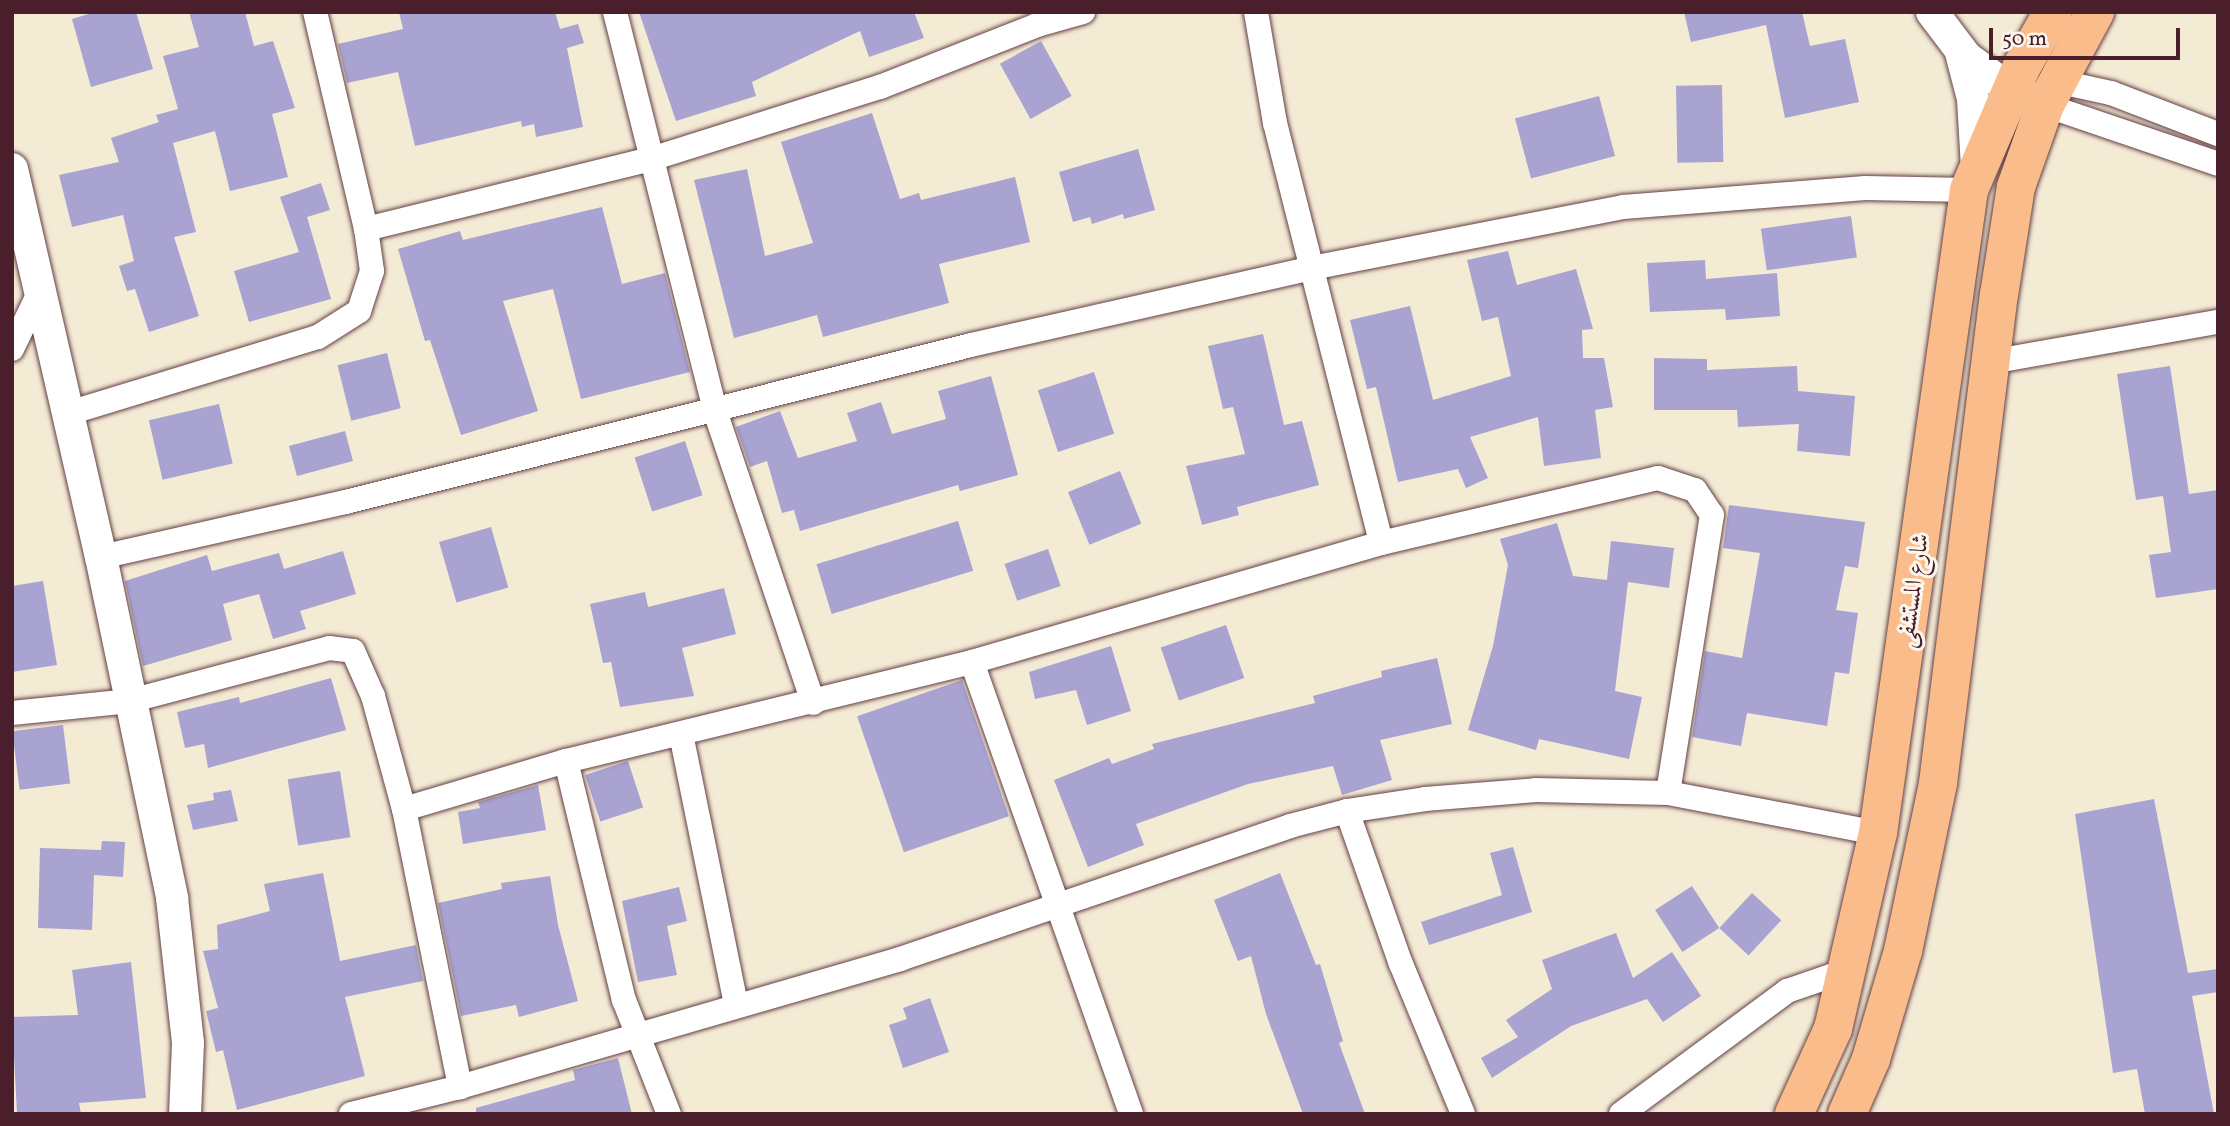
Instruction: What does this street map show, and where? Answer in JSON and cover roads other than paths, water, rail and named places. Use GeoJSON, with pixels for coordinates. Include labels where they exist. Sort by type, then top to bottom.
{"type":"FeatureCollection","features":[{"type":"Feature","properties":{"kind":"main road"},"geometry":{"type":"LineString","coordinates":[[2034,86],[2053,12]]}},
{"type":"Feature","properties":{"kind":"main road"},"geometry":{"type":"LineString","coordinates":[[2034,86],[2095,12]]}},
{"type":"Feature","properties":{"kind":"main road","name":"شارع المستشفى"},"geometry":{"type":"LineString","coordinates":[[1794,1114],[1833,1029],[1878,833],[1973,179],[2034,86]]}},
{"type":"Feature","properties":{"kind":"main road","name":"شارع المستشفى"},"geometry":{"type":"LineString","coordinates":[[1847,1114],[1871,1059],[1903,951],[1938,783],[1990,362],[2034,86]]}},
{"type":"Feature","properties":{"kind":"street"},"geometry":{"type":"LineString","coordinates":[[69,414],[318,337],[349,321],[359,311],[370,285],[366,229],[315,12]]}},
{"type":"Feature","properties":{"kind":"street"},"geometry":{"type":"LineString","coordinates":[[615,12],[715,411],[813,703]]}},
{"type":"Feature","properties":{"kind":"street"},"geometry":{"type":"LineString","coordinates":[[366,229],[652,159],[880,87],[1037,25],[1083,12]]}},
{"type":"Feature","properties":{"kind":"street"},"geometry":{"type":"LineString","coordinates":[[1256,12],[1275,123],[1381,543]]}},
{"type":"Feature","properties":{"kind":"street"},"geometry":{"type":"LineString","coordinates":[[101,556],[346,502],[971,345],[1312,268],[1623,207],[1973,179],[1973,99],[1960,49],[1932,12]]}},
{"type":"Feature","properties":{"kind":"street"},"geometry":{"type":"LineString","coordinates":[[1960,49],[2034,86],[2218,164]]}},
{"type":"Feature","properties":{"kind":"street"},"geometry":{"type":"LineString","coordinates":[[2034,86],[2111,93],[2218,134]]}},
{"type":"Feature","properties":{"kind":"street"},"geometry":{"type":"LineString","coordinates":[[12,169],[101,556],[172,898],[188,1044],[185,1114]]}},
{"type":"Feature","properties":{"kind":"street"},"geometry":{"type":"LineString","coordinates":[[12,349],[40,291]]}},
{"type":"Feature","properties":{"kind":"street"},"geometry":{"type":"LineString","coordinates":[[1990,362],[2218,322]]}},
{"type":"Feature","properties":{"kind":"street"},"geometry":{"type":"LineString","coordinates":[[404,808],[566,761],[813,703],[972,662],[1381,543],[1658,478],[1695,490],[1712,514],[1668,793]]}},
{"type":"Feature","properties":{"kind":"street"},"geometry":{"type":"LineString","coordinates":[[12,713],[130,701],[341,646],[360,660],[404,808],[460,1087]]}},
{"type":"Feature","properties":{"kind":"street"},"geometry":{"type":"LineString","coordinates":[[972,662],[1131,1114]]}},
{"type":"Feature","properties":{"kind":"street"},"geometry":{"type":"LineString","coordinates":[[681,734],[736,1005]]}},
{"type":"Feature","properties":{"kind":"street"},"geometry":{"type":"LineString","coordinates":[[566,761],[624,1000],[669,1114]]}},
{"type":"Feature","properties":{"kind":"street"},"geometry":{"type":"LineString","coordinates":[[351,1114],[460,1087],[638,1032],[900,959],[1060,907],[1290,826],[1347,811],[1425,799],[1536,790],[1668,793],[1878,833]]}},
{"type":"Feature","properties":{"kind":"street"},"geometry":{"type":"LineString","coordinates":[[1347,811],[1401,964],[1463,1114]]}},
{"type":"Feature","properties":{"kind":"street"},"geometry":{"type":"LineString","coordinates":[[1621,1114],[1787,991],[1848,970]]}}]}
